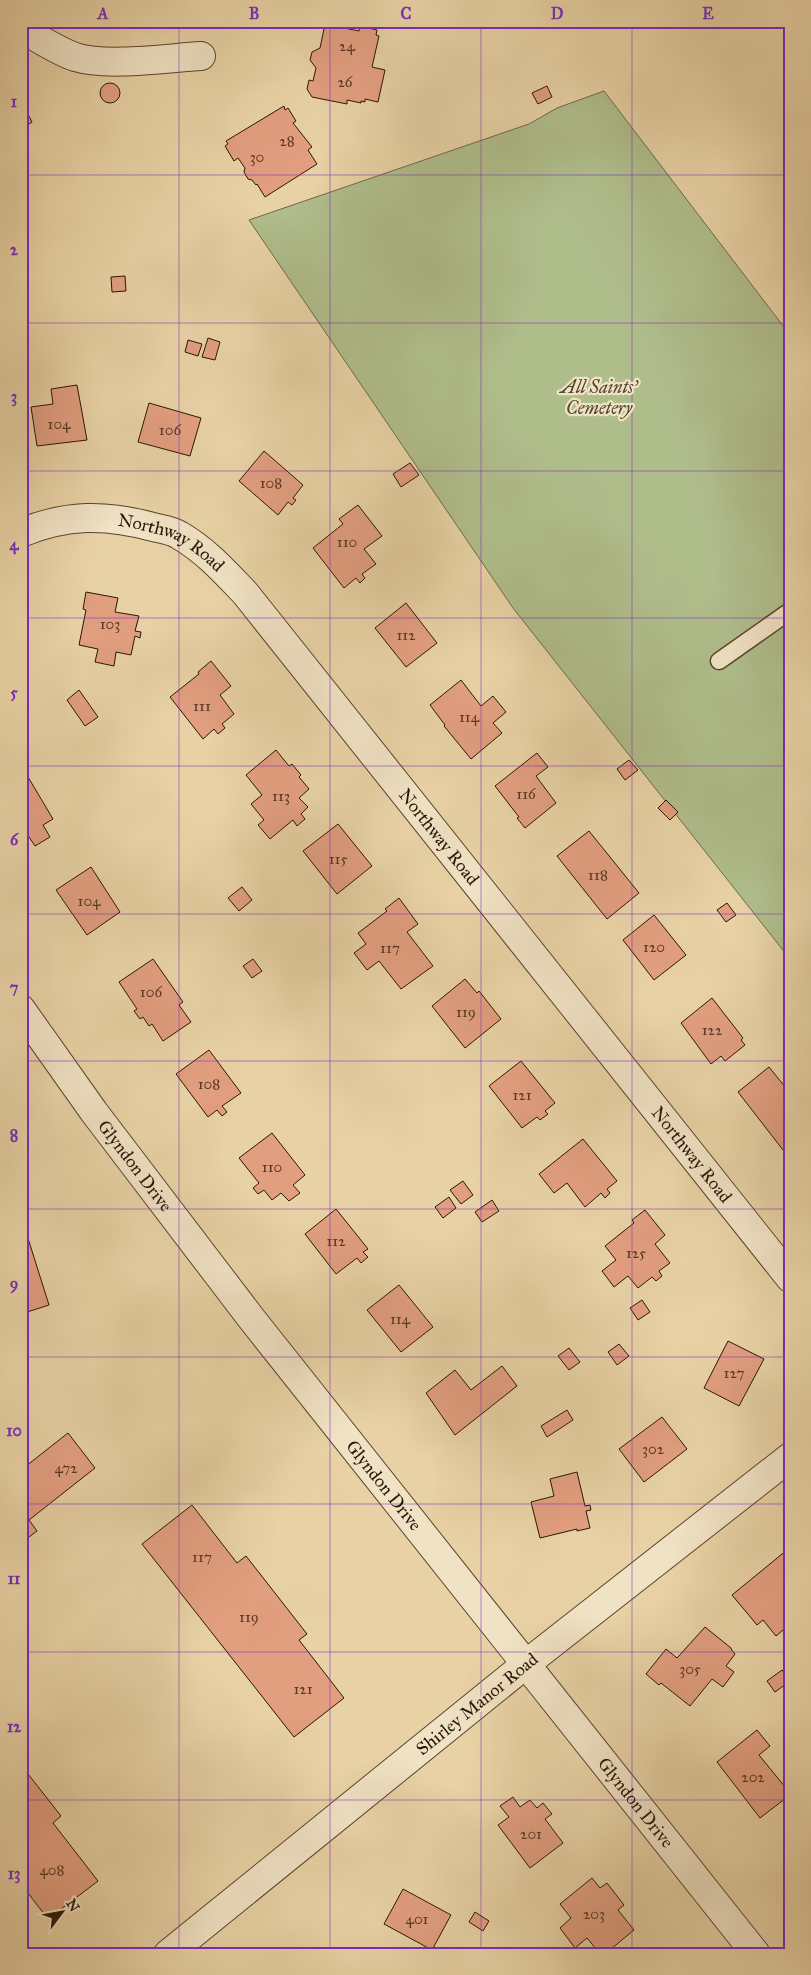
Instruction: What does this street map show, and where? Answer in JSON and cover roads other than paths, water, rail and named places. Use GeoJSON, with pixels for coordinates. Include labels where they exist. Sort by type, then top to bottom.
{"type":"FeatureCollection","features":[{"type":"Feature","properties":{"kind":"street"},"geometry":{"type":"LineString","coordinates":[[21,28],[58,50],[78,58],[122,60],[201,56]]}},
{"type":"Feature","properties":{"kind":"street","name":"Northway Road"},"geometry":{"type":"LineString","coordinates":[[21,533],[44,523],[88,516],[135,522],[176,534],[208,554],[245,592],[790,1278]]}},
{"type":"Feature","properties":{"kind":"street","name":"Glyndon Drive"},"geometry":{"type":"LineString","coordinates":[[21,1009],[94,1112],[251,1318],[756,1954]]}},
{"type":"Feature","properties":{"kind":"street","name":"Shirley Manor Road"},"geometry":{"type":"LineString","coordinates":[[168,1954],[526,1664],[790,1457]]}},
{"type":"Feature","properties":{"kind":"lane"},"geometry":{"type":"LineString","coordinates":[[719,661],[790,611]]}},
{"type":"Feature","properties":{"kind":"park label","name":"All Saints' Cemetery"},"geometry":{"type":"Point","coordinates":[599,397]}}]}
